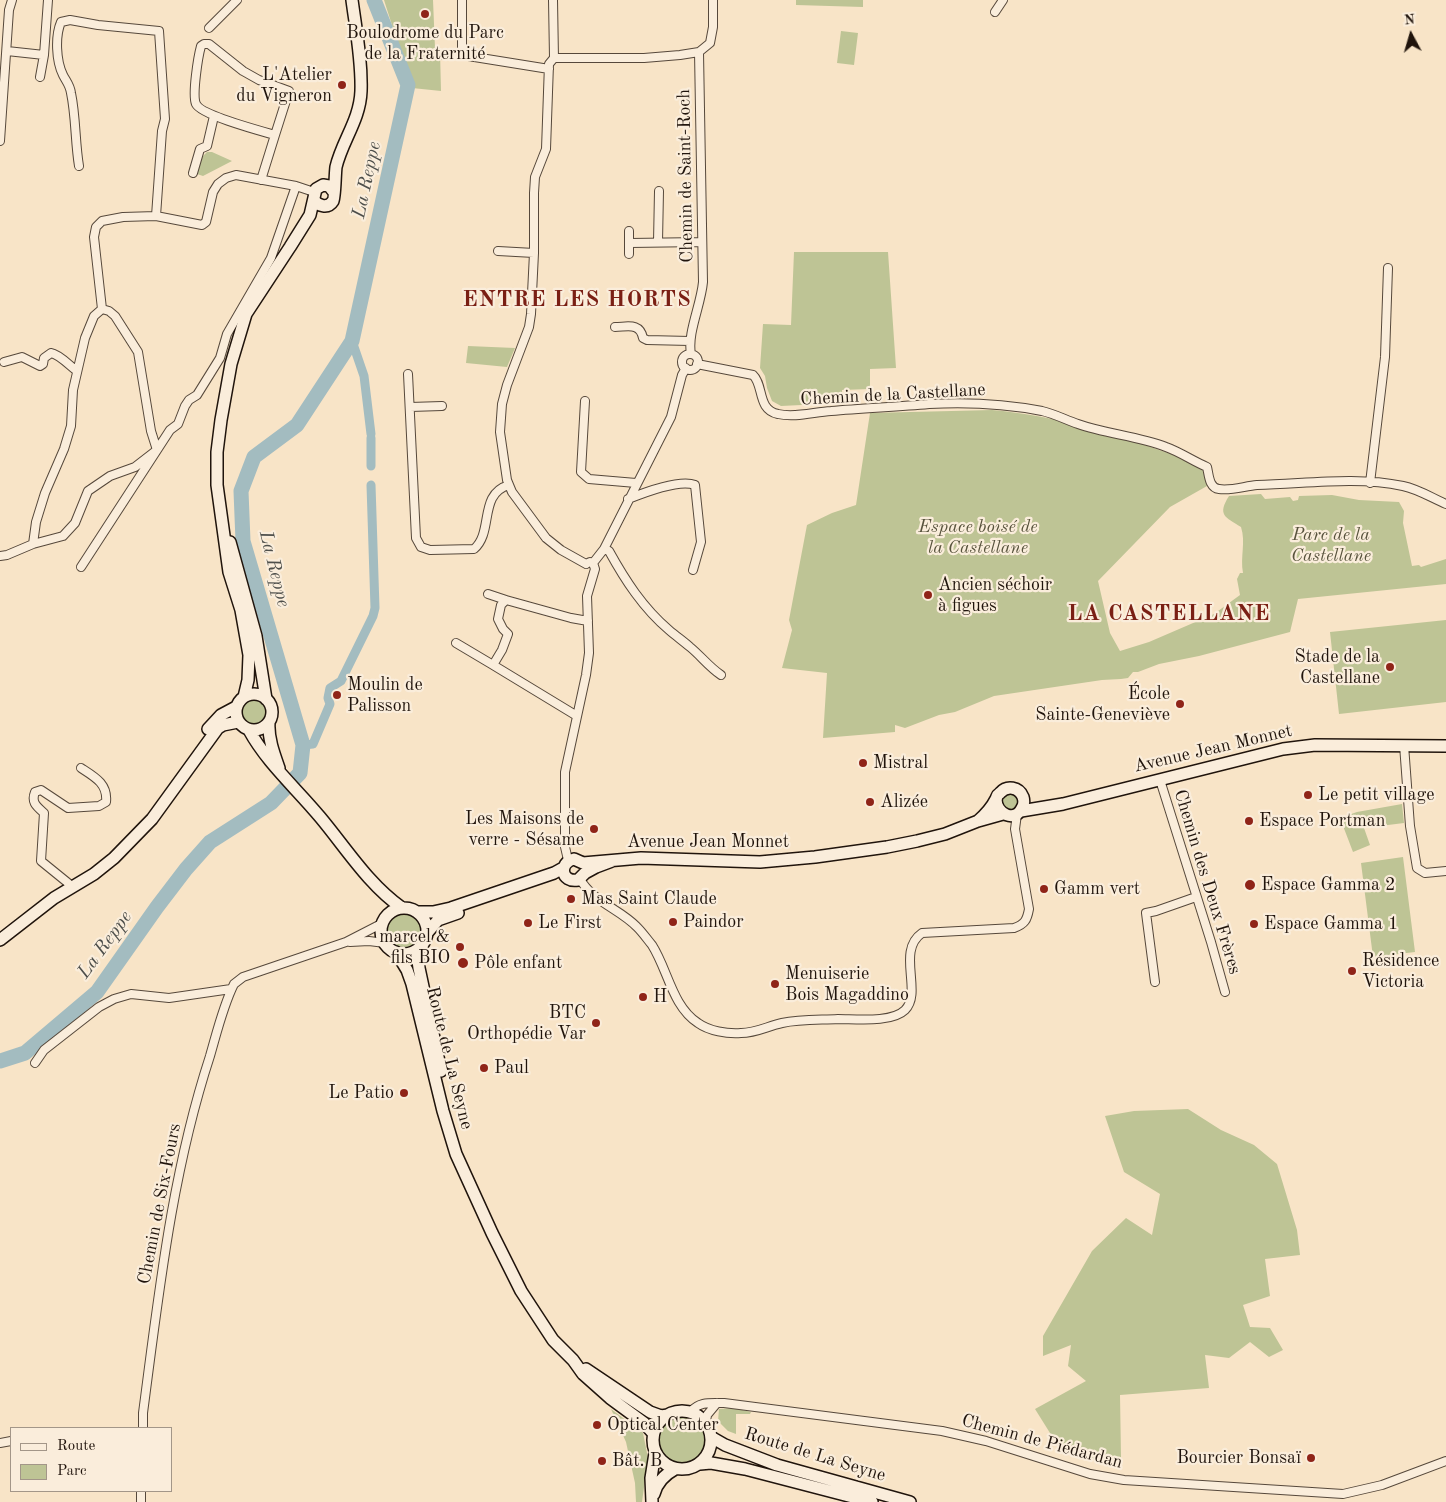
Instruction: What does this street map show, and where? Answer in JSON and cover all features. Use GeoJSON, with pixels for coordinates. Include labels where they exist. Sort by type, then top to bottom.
{"type":"FeatureCollection","features":[{"type":"Feature","properties":{"kind":"main road"},"geometry":{"type":"LineString","coordinates":[[244,697],[248,680],[249,655],[241,610],[229,572],[216,469],[226,387],[239,334],[288,264],[337,166],[358,113],[361,102],[360,66],[352,0]]}},
{"type":"Feature","properties":{"kind":"main road"},"geometry":{"type":"LineString","coordinates":[[219,501],[256,636],[266,699],[272,708],[269,729],[274,754],[281,772]]}},
{"type":"Feature","properties":{"kind":"main road"},"geometry":{"type":"LineString","coordinates":[[266,699],[256,694],[244,697],[239,701],[235,712],[238,722],[249,730],[263,752],[299,792],[375,885],[402,908],[417,912],[425,921],[427,933],[423,944],[419,948],[412,952],[396,952],[385,943],[382,937],[383,903],[375,885]]}},
{"type":"Feature","properties":{"kind":"main road"},"geometry":{"type":"LineString","coordinates":[[0,940],[54,898],[94,874],[114,858],[152,819],[200,739],[222,715],[236,707]]}},
{"type":"Feature","properties":{"kind":"main road"},"geometry":{"type":"LineString","coordinates":[[170,791],[218,728],[238,722]]}},
{"type":"Feature","properties":{"kind":"main road"},"geometry":{"type":"LineString","coordinates":[[249,730],[260,730],[269,723]]}},
{"type":"Feature","properties":{"kind":"main road","name":"Avenue Jean Monnet"},"geometry":{"type":"LineString","coordinates":[[1019,812],[1160,780],[1283,748],[1315,745],[1446,746]]}},
{"type":"Feature","properties":{"kind":"main road"},"geometry":{"type":"LineString","coordinates":[[1009,788],[1018,791],[1023,798],[1024,802],[1019,812],[1013,816],[1004,814],[997,808],[996,799],[1001,792],[1009,788]]}},
{"type":"Feature","properties":{"kind":"main road","name":"Avenue Jean Monnet"},"geometry":{"type":"LineString","coordinates":[[1023,798],[1051,806]]}},
{"type":"Feature","properties":{"kind":"main road","name":"Avenue Jean Monnet"},"geometry":{"type":"LineString","coordinates":[[978,821],[996,799]]}},
{"type":"Feature","properties":{"kind":"main road","name":"Avenue Jean Monnet"},"geometry":{"type":"LineString","coordinates":[[566,869],[574,881],[582,872],[612,861],[648,858],[760,862],[861,851],[945,834],[978,821],[1004,814]]}},
{"type":"Feature","properties":{"kind":"main road","name":"Avenue Jean Monnet"},"geometry":{"type":"LineString","coordinates":[[427,933],[438,920],[446,916],[548,882],[577,859],[582,872]]}},
{"type":"Feature","properties":{"kind":"main road","name":"Avenue Jean Monnet"},"geometry":{"type":"LineString","coordinates":[[417,912],[433,912],[451,908],[566,869]]}},
{"type":"Feature","properties":{"kind":"main road"},"geometry":{"type":"LineString","coordinates":[[384,920],[391,912],[402,908]]}},
{"type":"Feature","properties":{"kind":"main road","name":"Route de La Seyne"},"geometry":{"type":"LineString","coordinates":[[419,948],[417,960],[421,982],[466,1175]]}},
{"type":"Feature","properties":{"kind":"main road","name":"Route de La Seyne"},"geometry":{"type":"LineString","coordinates":[[396,952],[407,970],[412,984],[456,1154],[477,1203],[520,1291],[553,1340],[590,1380],[610,1398],[644,1423],[653,1433]]}},
{"type":"Feature","properties":{"kind":"main road","name":"Route de La Seyne"},"geometry":{"type":"LineString","coordinates":[[573,1360],[650,1412],[661,1416],[668,1415]]}},
{"type":"Feature","properties":{"kind":"main road"},"geometry":{"type":"LineString","coordinates":[[652,1501],[651,1478],[655,1453],[653,1433],[661,1419],[675,1412],[690,1412],[706,1423],[711,1443],[708,1455],[700,1464],[692,1468],[675,1469],[663,1463],[655,1453]]}},
{"type":"Feature","properties":{"kind":"main road","name":"Route de La Seyne"},"geometry":{"type":"LineString","coordinates":[[711,1437],[734,1449],[778,1465],[910,1502]]}},
{"type":"Feature","properties":{"kind":"main road","name":"Route de La Seyne"},"geometry":{"type":"LineString","coordinates":[[700,1464],[712,1463],[753,1471],[872,1502]]}},
{"type":"Feature","properties":{"kind":"main road"},"geometry":{"type":"LineString","coordinates":[[652,1501],[656,1487],[661,1479],[675,1469]]}},
{"type":"Feature","properties":{"kind":"street"},"geometry":{"type":"LineString","coordinates":[[0,141],[4,55],[9,10],[12,0]]}},
{"type":"Feature","properties":{"kind":"street"},"geometry":{"type":"LineString","coordinates":[[40,77],[44,55],[48,0]]}},
{"type":"Feature","properties":{"kind":"street"},"geometry":{"type":"LineString","coordinates":[[209,28],[237,0]]}},
{"type":"Feature","properties":{"kind":"street"},"geometry":{"type":"LineString","coordinates":[[462,0],[462,56]]}},
{"type":"Feature","properties":{"kind":"street"},"geometry":{"type":"LineString","coordinates":[[553,0],[554,58],[549,64],[546,149],[535,178],[532,314],[507,385],[502,404],[500,432],[509,485],[517,499],[546,538],[590,568]]}},
{"type":"Feature","properties":{"kind":"street"},"geometry":{"type":"LineString","coordinates":[[554,58],[644,58],[699,52],[710,43],[713,27],[713,0]]}},
{"type":"Feature","properties":{"kind":"street"},"geometry":{"type":"LineString","coordinates":[[995,12],[1003,0]]}},
{"type":"Feature","properties":{"kind":"street"},"geometry":{"type":"LineString","coordinates":[[79,166],[71,93],[68,81],[63,75],[60,60],[58,37],[61,22],[70,20],[98,25],[159,31],[165,119],[162,131],[156,216]]}},
{"type":"Feature","properties":{"kind":"street"},"geometry":{"type":"LineString","coordinates":[[261,180],[289,91],[259,80],[243,71],[209,44],[200,46],[195,103],[199,109],[214,116],[275,135]]}},
{"type":"Feature","properties":{"kind":"street","name":"Chemin de Saint-Roch"},"geometry":{"type":"LineString","coordinates":[[691,354],[690,341],[704,282],[699,52]]}},
{"type":"Feature","properties":{"kind":"street"},"geometry":{"type":"LineString","coordinates":[[4,55],[44,55]]}},
{"type":"Feature","properties":{"kind":"street"},"geometry":{"type":"LineString","coordinates":[[440,55],[462,56],[549,69]]}},
{"type":"Feature","properties":{"kind":"street"},"geometry":{"type":"LineString","coordinates":[[192,174],[200,149],[207,146],[214,116]]}},
{"type":"Feature","properties":{"kind":"street"},"geometry":{"type":"LineString","coordinates":[[102,309],[94,236],[96,227],[102,221],[123,217],[156,216],[202,225],[206,222],[212,192],[226,178],[236,175],[296,186],[322,195]]}},
{"type":"Feature","properties":{"kind":"street"},"geometry":{"type":"LineString","coordinates":[[81,567],[170,430],[178,424],[185,406],[189,400],[197,395],[220,358],[227,334],[271,258],[296,186]]}},
{"type":"Feature","properties":{"kind":"street"},"geometry":{"type":"LineString","coordinates":[[658,242],[659,191]]}},
{"type":"Feature","properties":{"kind":"street"},"geometry":{"type":"LineString","coordinates":[[629,231],[629,254]]}},
{"type":"Feature","properties":{"kind":"street"},"geometry":{"type":"LineString","coordinates":[[630,243],[702,242]]}},
{"type":"Feature","properties":{"kind":"street"},"geometry":{"type":"LineString","coordinates":[[498,251],[534,253]]}},
{"type":"Feature","properties":{"kind":"street"},"geometry":{"type":"LineString","coordinates":[[1370,483],[1385,357],[1388,268]]}},
{"type":"Feature","properties":{"kind":"street"},"geometry":{"type":"LineString","coordinates":[[102,309],[109,311],[115,316],[138,352],[151,431],[157,450]]}},
{"type":"Feature","properties":{"kind":"street"},"geometry":{"type":"LineString","coordinates":[[33,544],[36,522],[45,493],[64,449],[71,426],[73,390],[85,338],[94,316],[102,309]]}},
{"type":"Feature","properties":{"kind":"street"},"geometry":{"type":"LineString","coordinates":[[615,327],[636,327],[640,330],[643,338],[647,340],[690,341]]}},
{"type":"Feature","properties":{"kind":"street"},"geometry":{"type":"LineString","coordinates":[[4,362],[22,357],[40,366],[43,364],[44,358],[51,352],[77,371]]}},
{"type":"Feature","properties":{"kind":"street"},"geometry":{"type":"LineString","coordinates":[[691,354],[697,359],[698,364],[693,369],[686,368],[682,361],[684,357],[691,354]]}},
{"type":"Feature","properties":{"kind":"street","name":"Chemin de la Castellane"},"geometry":{"type":"LineString","coordinates":[[698,364],[753,375],[757,379],[762,399],[771,412],[777,414],[803,414],[932,404],[992,404],[1043,411],[1077,424],[1166,447],[1207,467],[1211,483],[1219,489],[1251,485],[1294,485],[1330,481],[1370,483],[1404,486],[1446,504]]}},
{"type":"Feature","properties":{"kind":"street"},"geometry":{"type":"LineString","coordinates":[[566,869],[565,772],[589,653],[587,596],[590,568],[604,549],[671,417],[682,375],[686,368]]}},
{"type":"Feature","properties":{"kind":"street"},"geometry":{"type":"LineString","coordinates":[[408,374],[416,538],[421,547],[430,550],[474,549],[482,537],[492,496],[503,487],[509,485]]}},
{"type":"Feature","properties":{"kind":"street"},"geometry":{"type":"LineString","coordinates":[[585,401],[581,472],[589,479],[636,483]]}},
{"type":"Feature","properties":{"kind":"street"},"geometry":{"type":"LineString","coordinates":[[410,407],[442,406]]}},
{"type":"Feature","properties":{"kind":"street"},"geometry":{"type":"LineString","coordinates":[[0,563],[3,556],[33,544],[63,536],[75,523],[88,491],[110,476],[135,467],[157,450]]}},
{"type":"Feature","properties":{"kind":"street"},"geometry":{"type":"LineString","coordinates":[[628,499],[643,493],[682,484],[695,485],[700,542],[693,570]]}},
{"type":"Feature","properties":{"kind":"street"},"geometry":{"type":"LineString","coordinates":[[604,549],[609,551],[632,591],[645,607],[668,630],[721,675]]}},
{"type":"Feature","properties":{"kind":"street"},"geometry":{"type":"LineString","coordinates":[[488,594],[571,618],[588,621]]}},
{"type":"Feature","properties":{"kind":"street"},"geometry":{"type":"LineString","coordinates":[[493,665],[502,650],[508,634],[498,619],[502,605],[506,600]]}},
{"type":"Feature","properties":{"kind":"street"},"geometry":{"type":"LineString","coordinates":[[456,643],[577,716]]}},
{"type":"Feature","properties":{"kind":"street"},"geometry":{"type":"LineString","coordinates":[[1404,745],[1410,817],[1417,868],[1425,873],[1446,872]]}},
{"type":"Feature","properties":{"kind":"street"},"geometry":{"type":"LineString","coordinates":[[73,887],[41,861],[44,812],[35,806],[32,798],[35,792],[41,790],[68,808],[99,806],[106,802],[107,794],[104,785],[95,776],[81,768]]}},
{"type":"Feature","properties":{"kind":"street","name":"Chemin des Deux Frères"},"geometry":{"type":"LineString","coordinates":[[1160,780],[1211,942],[1224,992]]}},
{"type":"Feature","properties":{"kind":"street"},"geometry":{"type":"LineString","coordinates":[[1014,830],[1019,812]]}},
{"type":"Feature","properties":{"kind":"street"},"geometry":{"type":"LineString","coordinates":[[582,872],[589,892],[637,927],[652,946],[683,1010],[698,1023],[723,1032],[742,1034],[781,1023],[810,1020],[894,1018],[906,1010],[911,999],[910,948],[914,939],[922,933],[1014,928],[1022,925],[1027,920],[1029,909],[1014,830],[1004,814]]}},
{"type":"Feature","properties":{"kind":"street"},"geometry":{"type":"LineString","coordinates":[[1155,982],[1146,913],[1196,897]]}},
{"type":"Feature","properties":{"kind":"street"},"geometry":{"type":"LineString","coordinates":[[35,1063],[44,1050],[99,1007],[114,999],[131,994],[169,998],[233,987],[244,977],[346,942],[384,920]]}},
{"type":"Feature","properties":{"kind":"street"},"geometry":{"type":"LineString","coordinates":[[346,942],[369,941],[385,943]]}},
{"type":"Feature","properties":{"kind":"street","name":"Chemin de Six-Fours"},"geometry":{"type":"LineString","coordinates":[[144,1427],[142,1413],[163,1258],[184,1149],[206,1068],[233,987]]}},
{"type":"Feature","properties":{"kind":"street"},"geometry":{"type":"LineString","coordinates":[[690,1412],[695,1407],[707,1402],[717,1403]]}},
{"type":"Feature","properties":{"kind":"street"},"geometry":{"type":"LineString","coordinates":[[706,1423],[707,1415],[717,1403]]}},
{"type":"Feature","properties":{"kind":"street","name":"Chemin de Piédardan"},"geometry":{"type":"LineString","coordinates":[[717,1403],[942,1431],[986,1441],[1090,1474],[1124,1480],[1343,1494],[1382,1485],[1446,1461]]}},
{"type":"Feature","properties":{"kind":"green space"},"geometry":{"type":"Polygon","coordinates":[[[384,0],[433,0],[435,48],[440,51],[441,91],[412,88],[384,0]]]}},
{"type":"Feature","properties":{"kind":"green space"},"geometry":{"type":"Polygon","coordinates":[[[796,0],[863,0],[863,7],[796,5],[796,0]]]}},
{"type":"Feature","properties":{"kind":"green space"},"geometry":{"type":"Polygon","coordinates":[[[841,31],[858,33],[854,65],[837,63],[841,31]]]}},
{"type":"Feature","properties":{"kind":"green space"},"geometry":{"type":"Polygon","coordinates":[[[207,152],[212,152],[232,161],[203,176],[197,174],[202,157],[207,152]]]}},
{"type":"Feature","properties":{"kind":"green space"},"geometry":{"type":"Polygon","coordinates":[[[794,252],[888,252],[896,368],[870,369],[870,389],[842,390],[842,403],[781,406],[772,401],[765,376],[760,368],[763,324],[791,325],[794,252]]]}},
{"type":"Feature","properties":{"kind":"green space"},"geometry":{"type":"Polygon","coordinates":[[[468,346],[515,348],[507,367],[466,363],[468,346]]]}},
{"type":"Feature","properties":{"kind":"green space","name":"Espace boisé de la Castellane"},"geometry":{"type":"Polygon","coordinates":[[[992,410],[1057,420],[1100,431],[1184,458],[1205,467],[1207,486],[1170,507],[1098,581],[1110,633],[1120,651],[1149,642],[1214,614],[1240,595],[1237,579],[1240,573],[1243,573],[1242,533],[1241,527],[1224,515],[1225,502],[1229,496],[1261,494],[1265,499],[1290,497],[1293,501],[1298,500],[1299,496],[1332,495],[1359,500],[1399,502],[1404,511],[1403,523],[1412,566],[1419,565],[1421,567],[1446,559],[1446,584],[1298,599],[1290,632],[1199,656],[1159,664],[1133,672],[1128,678],[994,696],[955,712],[939,715],[905,728],[895,725],[895,732],[823,738],[827,673],[782,668],[792,630],[789,620],[807,525],[832,513],[856,505],[870,413],[992,410]]]}},
{"type":"Feature","properties":{"kind":"green space","name":"Stade de la Castellane"},"geometry":{"type":"Polygon","coordinates":[[[1446,620],[1446,702],[1339,714],[1330,632],[1446,620]]]}},
{"type":"Feature","properties":{"kind":"green space"},"geometry":{"type":"Polygon","coordinates":[[[254,694],[261,695],[267,699],[271,705],[271,719],[267,725],[261,729],[254,730],[247,729],[241,725],[237,719],[236,712],[237,705],[241,699],[247,695],[254,694]]]}},
{"type":"Feature","properties":{"kind":"green space"},"geometry":{"type":"Polygon","coordinates":[[[1010,794],[1018,802],[1010,810],[1002,802],[1010,794]]]}},
{"type":"Feature","properties":{"kind":"green space"},"geometry":{"type":"Polygon","coordinates":[[[1402,804],[1404,823],[1364,828],[1370,845],[1353,852],[1340,818],[1357,812],[1402,804]]]}},
{"type":"Feature","properties":{"kind":"green space"},"geometry":{"type":"Polygon","coordinates":[[[1403,857],[1415,952],[1373,957],[1361,863],[1403,857]]]}},
{"type":"Feature","properties":{"kind":"green space"},"geometry":{"type":"Polygon","coordinates":[[[404,908],[417,912],[423,918],[427,931],[423,944],[417,950],[404,954],[391,950],[385,944],[381,931],[385,918],[391,912],[404,908]]]}},
{"type":"Feature","properties":{"kind":"green space"},"geometry":{"type":"Polygon","coordinates":[[[1188,1109],[1221,1130],[1254,1145],[1277,1164],[1297,1230],[1300,1255],[1265,1259],[1270,1296],[1243,1305],[1250,1327],[1270,1328],[1283,1350],[1269,1357],[1250,1342],[1229,1358],[1205,1355],[1209,1388],[1120,1395],[1121,1457],[1109,1467],[1055,1441],[1035,1409],[1086,1381],[1068,1366],[1071,1345],[1043,1356],[1043,1336],[1092,1251],[1126,1218],[1152,1235],[1160,1194],[1124,1172],[1105,1116],[1134,1111],[1188,1109]]]}},
{"type":"Feature","properties":{"kind":"green space"},"geometry":{"type":"Polygon","coordinates":[[[734,1408],[751,1412],[750,1414],[736,1414],[736,1434],[728,1431],[718,1421],[719,1409],[734,1408]]]}},
{"type":"Feature","properties":{"kind":"green space"},"geometry":{"type":"Polygon","coordinates":[[[611,1409],[643,1433],[648,1458],[642,1502],[636,1502],[635,1483],[626,1442],[611,1409]]]}},
{"type":"Feature","properties":{"kind":"green space"},"geometry":{"type":"Polygon","coordinates":[[[676,1411],[688,1411],[703,1419],[711,1434],[711,1446],[703,1461],[688,1469],[676,1469],[661,1461],[653,1446],[653,1434],[661,1419],[676,1411]]]}},
{"type":"Feature","properties":{"kind":"waterway","name":"La Reppe"},"geometry":{"type":"LineString","coordinates":[[0,1061],[25,1053],[97,992],[157,907],[186,869],[210,842],[271,803],[300,773],[303,745],[243,541],[241,491],[254,457],[297,425],[352,341],[408,85],[374,0]]}},
{"type":"Feature","properties":{"kind":"waterway"},"geometry":{"type":"LineString","coordinates":[[352,341],[364,376],[371,434]]}},
{"type":"Feature","properties":{"kind":"waterway"},"geometry":{"type":"LineString","coordinates":[[371,438],[371,466]]}},
{"type":"Feature","properties":{"kind":"waterway"},"geometry":{"type":"LineString","coordinates":[[303,745],[313,744],[330,704],[328,698],[330,688],[341,681],[373,616],[375,608],[371,485]]}},
{"type":"Feature","properties":{"kind":"place","name":"Boulodrome du Parc de la Fraternité"},"geometry":{"type":"Point","coordinates":[425,14]}},
{"type":"Feature","properties":{"kind":"place","name":"L'Atelier du Vigneron"},"geometry":{"type":"Point","coordinates":[342,85]}},
{"type":"Feature","properties":{"kind":"place","name":"Ancien séchoir à figues"},"geometry":{"type":"Point","coordinates":[928,595]}},
{"type":"Feature","properties":{"kind":"place","name":"Stade de la Castellane"},"geometry":{"type":"Point","coordinates":[1390,667]}},
{"type":"Feature","properties":{"kind":"place","name":"Moulin de Palisson"},"geometry":{"type":"Point","coordinates":[337,695]}},
{"type":"Feature","properties":{"kind":"place","name":"École Sainte-Geneviève"},"geometry":{"type":"Point","coordinates":[1180,704]}},
{"type":"Feature","properties":{"kind":"place","name":"Mistral"},"geometry":{"type":"Point","coordinates":[863,763]}},
{"type":"Feature","properties":{"kind":"place","name":"Le petit village"},"geometry":{"type":"Point","coordinates":[1308,795]}},
{"type":"Feature","properties":{"kind":"place","name":"Alizée"},"geometry":{"type":"Point","coordinates":[870,802]}},
{"type":"Feature","properties":{"kind":"place","name":"Espace Portman"},"geometry":{"type":"Point","coordinates":[1249,821]}},
{"type":"Feature","properties":{"kind":"place","name":"Les Maisons de verre - Sésame"},"geometry":{"type":"Point","coordinates":[594,829]}},
{"type":"Feature","properties":{"kind":"place","name":"Espace Gamma 2"},"geometry":{"type":"Point","coordinates":[1250,885]}},
{"type":"Feature","properties":{"kind":"place","name":"Gamm vert"},"geometry":{"type":"Point","coordinates":[1044,889]}},
{"type":"Feature","properties":{"kind":"place","name":"Mas Saint Claude"},"geometry":{"type":"Point","coordinates":[571,899]}},
{"type":"Feature","properties":{"kind":"place","name":"Paindor"},"geometry":{"type":"Point","coordinates":[673,922]}},
{"type":"Feature","properties":{"kind":"place","name":"Le First"},"geometry":{"type":"Point","coordinates":[528,923]}},
{"type":"Feature","properties":{"kind":"place","name":"Espace Gamma 1"},"geometry":{"type":"Point","coordinates":[1254,924]}},
{"type":"Feature","properties":{"kind":"place","name":"marcel & fils BIO"},"geometry":{"type":"Point","coordinates":[460,947]}},
{"type":"Feature","properties":{"kind":"place","name":"Pôle enfant"},"geometry":{"type":"Point","coordinates":[463,963]}},
{"type":"Feature","properties":{"kind":"place","name":"Résidence Victoria"},"geometry":{"type":"Point","coordinates":[1352,971]}},
{"type":"Feature","properties":{"kind":"place","name":"Menuiserie Bois Magaddino"},"geometry":{"type":"Point","coordinates":[775,984]}},
{"type":"Feature","properties":{"kind":"place","name":"H"},"geometry":{"type":"Point","coordinates":[643,997]}},
{"type":"Feature","properties":{"kind":"place","name":"BTC Orthopédie Var"},"geometry":{"type":"Point","coordinates":[596,1023]}},
{"type":"Feature","properties":{"kind":"place","name":"Paul"},"geometry":{"type":"Point","coordinates":[484,1068]}},
{"type":"Feature","properties":{"kind":"place","name":"Le Patio"},"geometry":{"type":"Point","coordinates":[404,1093]}},
{"type":"Feature","properties":{"kind":"place","name":"Optical Center"},"geometry":{"type":"Point","coordinates":[597,1425]}},
{"type":"Feature","properties":{"kind":"place","name":"Bourcier Bonsaï"},"geometry":{"type":"Point","coordinates":[1311,1458]}},
{"type":"Feature","properties":{"kind":"place","name":"Bât. B"},"geometry":{"type":"Point","coordinates":[602,1461]}},
{"type":"Feature","properties":{"kind":"district","name":"ENTRE LES HORTS"},"geometry":{"type":"Point","coordinates":[577,300]}},
{"type":"Feature","properties":{"kind":"district","name":"LA CASTELLANE"},"geometry":{"type":"Point","coordinates":[1169,614]}},
{"type":"Feature","properties":{"kind":"park label","name":"Parc de la Castellane"},"geometry":{"type":"Point","coordinates":[1331,545]}}]}
